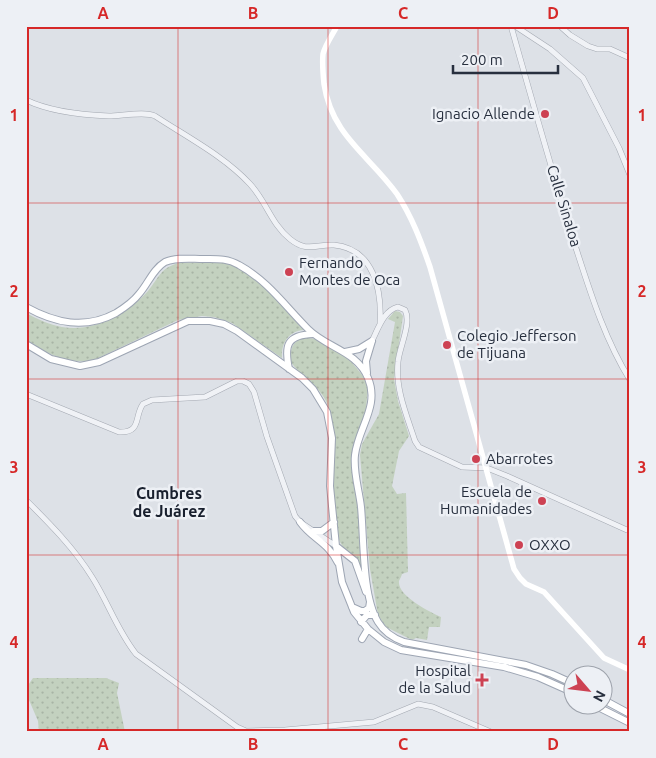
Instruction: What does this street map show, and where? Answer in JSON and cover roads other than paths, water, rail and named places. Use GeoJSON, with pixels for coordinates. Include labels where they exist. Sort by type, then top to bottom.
{"type":"FeatureCollection","features":[{"type":"Feature","properties":{"kind":"main road"},"geometry":{"type":"LineString","coordinates":[[337,26],[323,52],[325,90],[333,116],[346,135],[396,193],[417,230],[430,267],[514,569],[526,584],[544,592],[604,658],[630,670]]}},
{"type":"Feature","properties":{"kind":"main road"},"geometry":{"type":"LineString","coordinates":[[26,307],[62,322],[78,324],[95,321],[118,311],[136,299],[152,275],[166,262],[180,258],[224,259],[241,266],[262,281],[314,334],[345,352],[361,366],[368,379]]}},
{"type":"Feature","properties":{"kind":"main road"},"geometry":{"type":"LineString","coordinates":[[26,344],[51,359],[80,366],[98,362],[188,321],[210,321],[224,324],[237,331],[302,378],[314,389],[329,419],[332,438],[330,486],[336,546],[344,589],[351,606],[368,629],[384,642],[401,650],[504,667],[538,677],[564,688]]}},
{"type":"Feature","properties":{"kind":"main road"},"geometry":{"type":"LineString","coordinates":[[289,369],[286,353],[290,342],[298,336],[314,334]]}},
{"type":"Feature","properties":{"kind":"main road"},"geometry":{"type":"LineString","coordinates":[[345,352],[359,349],[372,341]]}},
{"type":"Feature","properties":{"kind":"main road"},"geometry":{"type":"LineString","coordinates":[[372,341],[366,361],[372,396],[370,411],[358,443],[354,463],[361,505],[362,543],[370,597],[378,622],[387,633],[404,642],[506,660],[540,669],[564,679]]}},
{"type":"Feature","properties":{"kind":"main road"},"geometry":{"type":"LineString","coordinates":[[300,522],[326,545],[341,569]]}},
{"type":"Feature","properties":{"kind":"main road"},"geometry":{"type":"LineString","coordinates":[[314,531],[322,531],[334,522]]}},
{"type":"Feature","properties":{"kind":"main road"},"geometry":{"type":"LineString","coordinates":[[336,546],[355,561],[362,583],[370,597],[368,608],[365,611],[351,606]]}},
{"type":"Feature","properties":{"kind":"main road"},"geometry":{"type":"LineString","coordinates":[[362,622],[367,615],[375,615]]}},
{"type":"Feature","properties":{"kind":"main road"},"geometry":{"type":"LineString","coordinates":[[362,640],[368,629]]}},
{"type":"Feature","properties":{"kind":"main road"},"geometry":{"type":"LineString","coordinates":[[558,685],[561,678]]}},
{"type":"Feature","properties":{"kind":"main road"},"geometry":{"type":"LineString","coordinates":[[614,705],[630,714]]}},
{"type":"Feature","properties":{"kind":"main road"},"geometry":{"type":"LineString","coordinates":[[614,715],[630,723]]}},
{"type":"Feature","properties":{"kind":"street","name":"Calle Sinaloa"},"geometry":{"type":"LineString","coordinates":[[511,26],[567,220],[596,312],[615,356],[630,380]]}},
{"type":"Feature","properties":{"kind":"street"},"geometry":{"type":"LineString","coordinates":[[560,26],[570,35],[588,46],[597,49],[610,49],[630,58]]}},
{"type":"Feature","properties":{"kind":"street"},"geometry":{"type":"LineString","coordinates":[[519,27],[550,49],[583,78],[619,148],[630,175]]}},
{"type":"Feature","properties":{"kind":"street"},"geometry":{"type":"LineString","coordinates":[[26,100],[58,111],[107,116],[130,116],[148,113],[155,116],[237,171],[258,193],[277,224],[291,240],[310,248],[333,245],[353,250],[358,254],[371,268],[376,279],[380,307],[380,324]]}},
{"type":"Feature","properties":{"kind":"street"},"geometry":{"type":"LineString","coordinates":[[372,341],[380,324],[393,308],[402,308],[407,313],[408,317],[398,363],[398,378],[401,400],[415,441],[421,448],[462,466],[487,468],[628,530]]}},
{"type":"Feature","properties":{"kind":"street"},"geometry":{"type":"LineString","coordinates":[[26,394],[119,432],[124,432],[130,431],[138,422],[140,409],[143,404],[152,400],[205,397],[234,382],[245,381],[254,392],[275,463],[295,516],[300,522],[336,546]]}},
{"type":"Feature","properties":{"kind":"street"},"geometry":{"type":"LineString","coordinates":[[26,500],[72,548],[98,587],[112,618],[136,654],[237,727],[246,731],[285,730],[374,722],[418,704],[433,707],[491,732]]}},
{"type":"Feature","properties":{"kind":"place","name":"Ignacio Allende"},"geometry":{"type":"Point","coordinates":[545,114]}},
{"type":"Feature","properties":{"kind":"place","name":"Fernando Montes de Oca"},"geometry":{"type":"Point","coordinates":[289,272]}},
{"type":"Feature","properties":{"kind":"place","name":"Colegio Jefferson de Tijuana"},"geometry":{"type":"Point","coordinates":[447,345]}},
{"type":"Feature","properties":{"kind":"place","name":"Abarrotes"},"geometry":{"type":"Point","coordinates":[476,459]}},
{"type":"Feature","properties":{"kind":"place","name":"Escuela de Humanidades"},"geometry":{"type":"Point","coordinates":[542,501]}},
{"type":"Feature","properties":{"kind":"place","name":"OXXO"},"geometry":{"type":"Point","coordinates":[519,545]}},
{"type":"Feature","properties":{"kind":"place","name":"Hospital de la Salud"},"geometry":{"type":"Point","coordinates":[482,680]}},
{"type":"Feature","properties":{"kind":"district","name":"Cumbres de Juárez"},"geometry":{"type":"Point","coordinates":[169,502]}}]}
